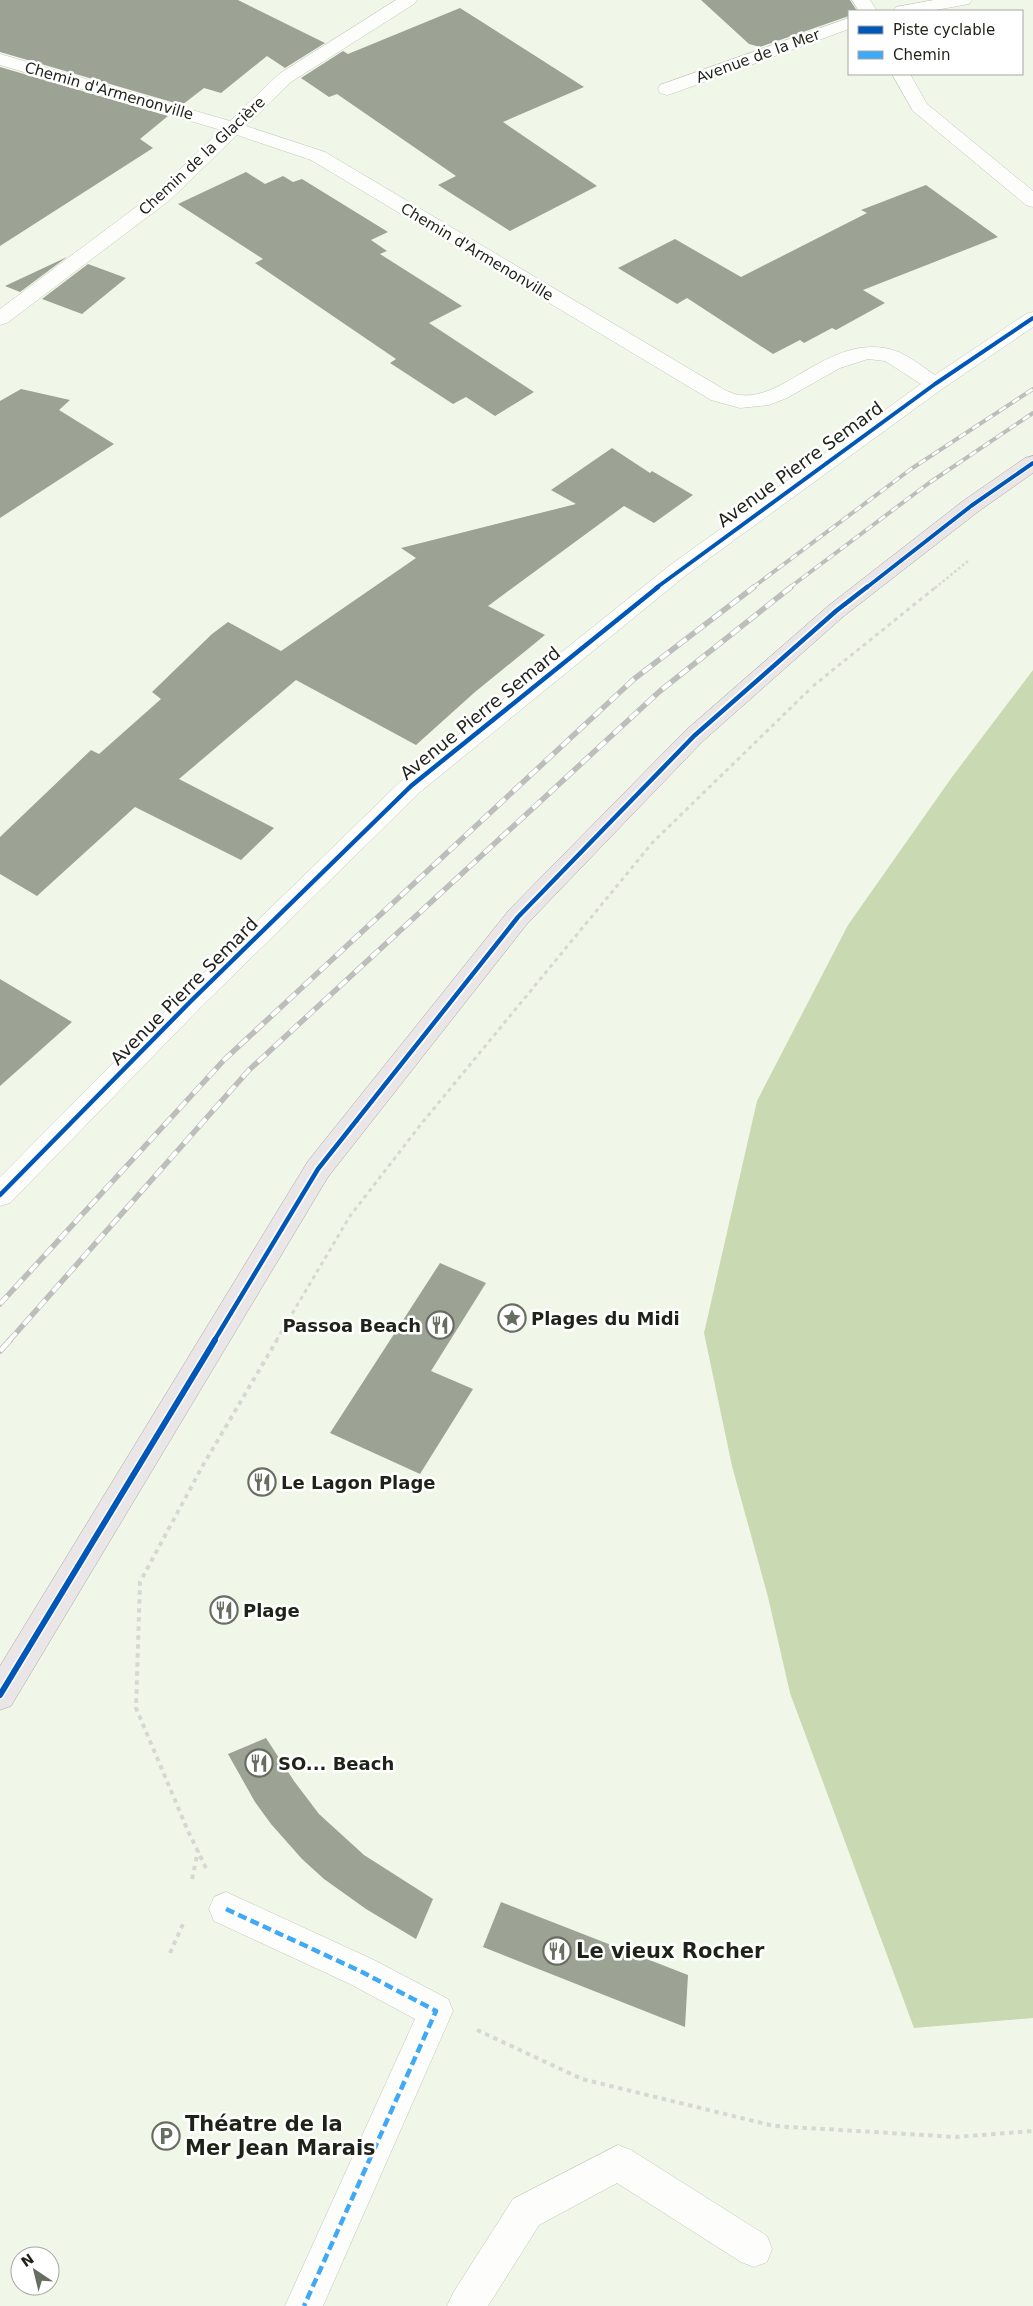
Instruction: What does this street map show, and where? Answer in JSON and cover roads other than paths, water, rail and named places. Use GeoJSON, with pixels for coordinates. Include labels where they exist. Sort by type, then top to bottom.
{"type":"FeatureCollection","features":[{"type":"Feature","properties":{"kind":"main road"},"geometry":{"type":"LineString","coordinates":[[0,1695],[318,1169],[518,918],[694,736],[836,611],[972,506],[1033,463]]}},
{"type":"Feature","properties":{"kind":"street","name":"Chemin de la Glacière"},"geometry":{"type":"LineString","coordinates":[[0,319],[163,196],[232,127],[285,78],[408,0]]}},
{"type":"Feature","properties":{"kind":"street"},"geometry":{"type":"LineString","coordinates":[[908,10],[963,0]]}},
{"type":"Feature","properties":{"kind":"street","name":"Avenue de la Mer"},"geometry":{"type":"LineString","coordinates":[[667,89],[848,23]]}},
{"type":"Feature","properties":{"kind":"street","name":"Chemin d'Armenonville"},"geometry":{"type":"LineString","coordinates":[[0,59],[232,127],[318,156],[718,395],[743,402],[774,398],[848,357],[864,352],[886,355],[935,384]]}},
{"type":"Feature","properties":{"kind":"street"},"geometry":{"type":"LineString","coordinates":[[902,75],[920,107],[1033,201]]}},
{"type":"Feature","properties":{"kind":"street","name":"Avenue Pierre Semard"},"geometry":{"type":"LineString","coordinates":[[0,1195],[191,1001],[411,786],[677,571],[935,384],[1033,318]]}},
{"type":"Feature","properties":{"kind":"street"},"geometry":{"type":"LineString","coordinates":[[226,1909],[362,1972],[436,2011],[304,2306]]}},
{"type":"Feature","properties":{"kind":"street"},"geometry":{"type":"LineString","coordinates":[[466,2306],[526,2212],[618,2163],[754,2249]]}},
{"type":"Feature","properties":{"kind":"railway"},"geometry":{"type":"LineString","coordinates":[[752,588],[911,469],[1033,389]]}},
{"type":"Feature","properties":{"kind":"railway"},"geometry":{"type":"LineString","coordinates":[[789,588],[929,483],[1033,413]]}},
{"type":"Feature","properties":{"kind":"railway"},"geometry":{"type":"LineString","coordinates":[[0,1304],[224,1060],[634,679],[754,587]]}},
{"type":"Feature","properties":{"kind":"railway"},"geometry":{"type":"LineString","coordinates":[[9,1341],[249,1070],[660,691],[791,587]]}},
{"type":"Feature","properties":{"kind":"railway"},"geometry":{"type":"LineString","coordinates":[[0,1351],[10,1340]]}},
{"type":"Feature","properties":{"kind":"place","name":"Plages du Midi"},"geometry":{"type":"Point","coordinates":[512,1318]}},
{"type":"Feature","properties":{"kind":"place","name":"Passoa Beach"},"geometry":{"type":"Point","coordinates":[440,1325]}},
{"type":"Feature","properties":{"kind":"place","name":"Le Lagon Plage"},"geometry":{"type":"Point","coordinates":[262,1482]}},
{"type":"Feature","properties":{"kind":"place","name":"Plage"},"geometry":{"type":"Point","coordinates":[224,1610]}},
{"type":"Feature","properties":{"kind":"place","name":"SO... Beach"},"geometry":{"type":"Point","coordinates":[259,1763]}},
{"type":"Feature","properties":{"kind":"place","name":"Le vieux Rocher"},"geometry":{"type":"Point","coordinates":[557,1951]}},
{"type":"Feature","properties":{"kind":"place","name":"Théatre de la Mer Jean Marais"},"geometry":{"type":"Point","coordinates":[166,2136]}}]}
